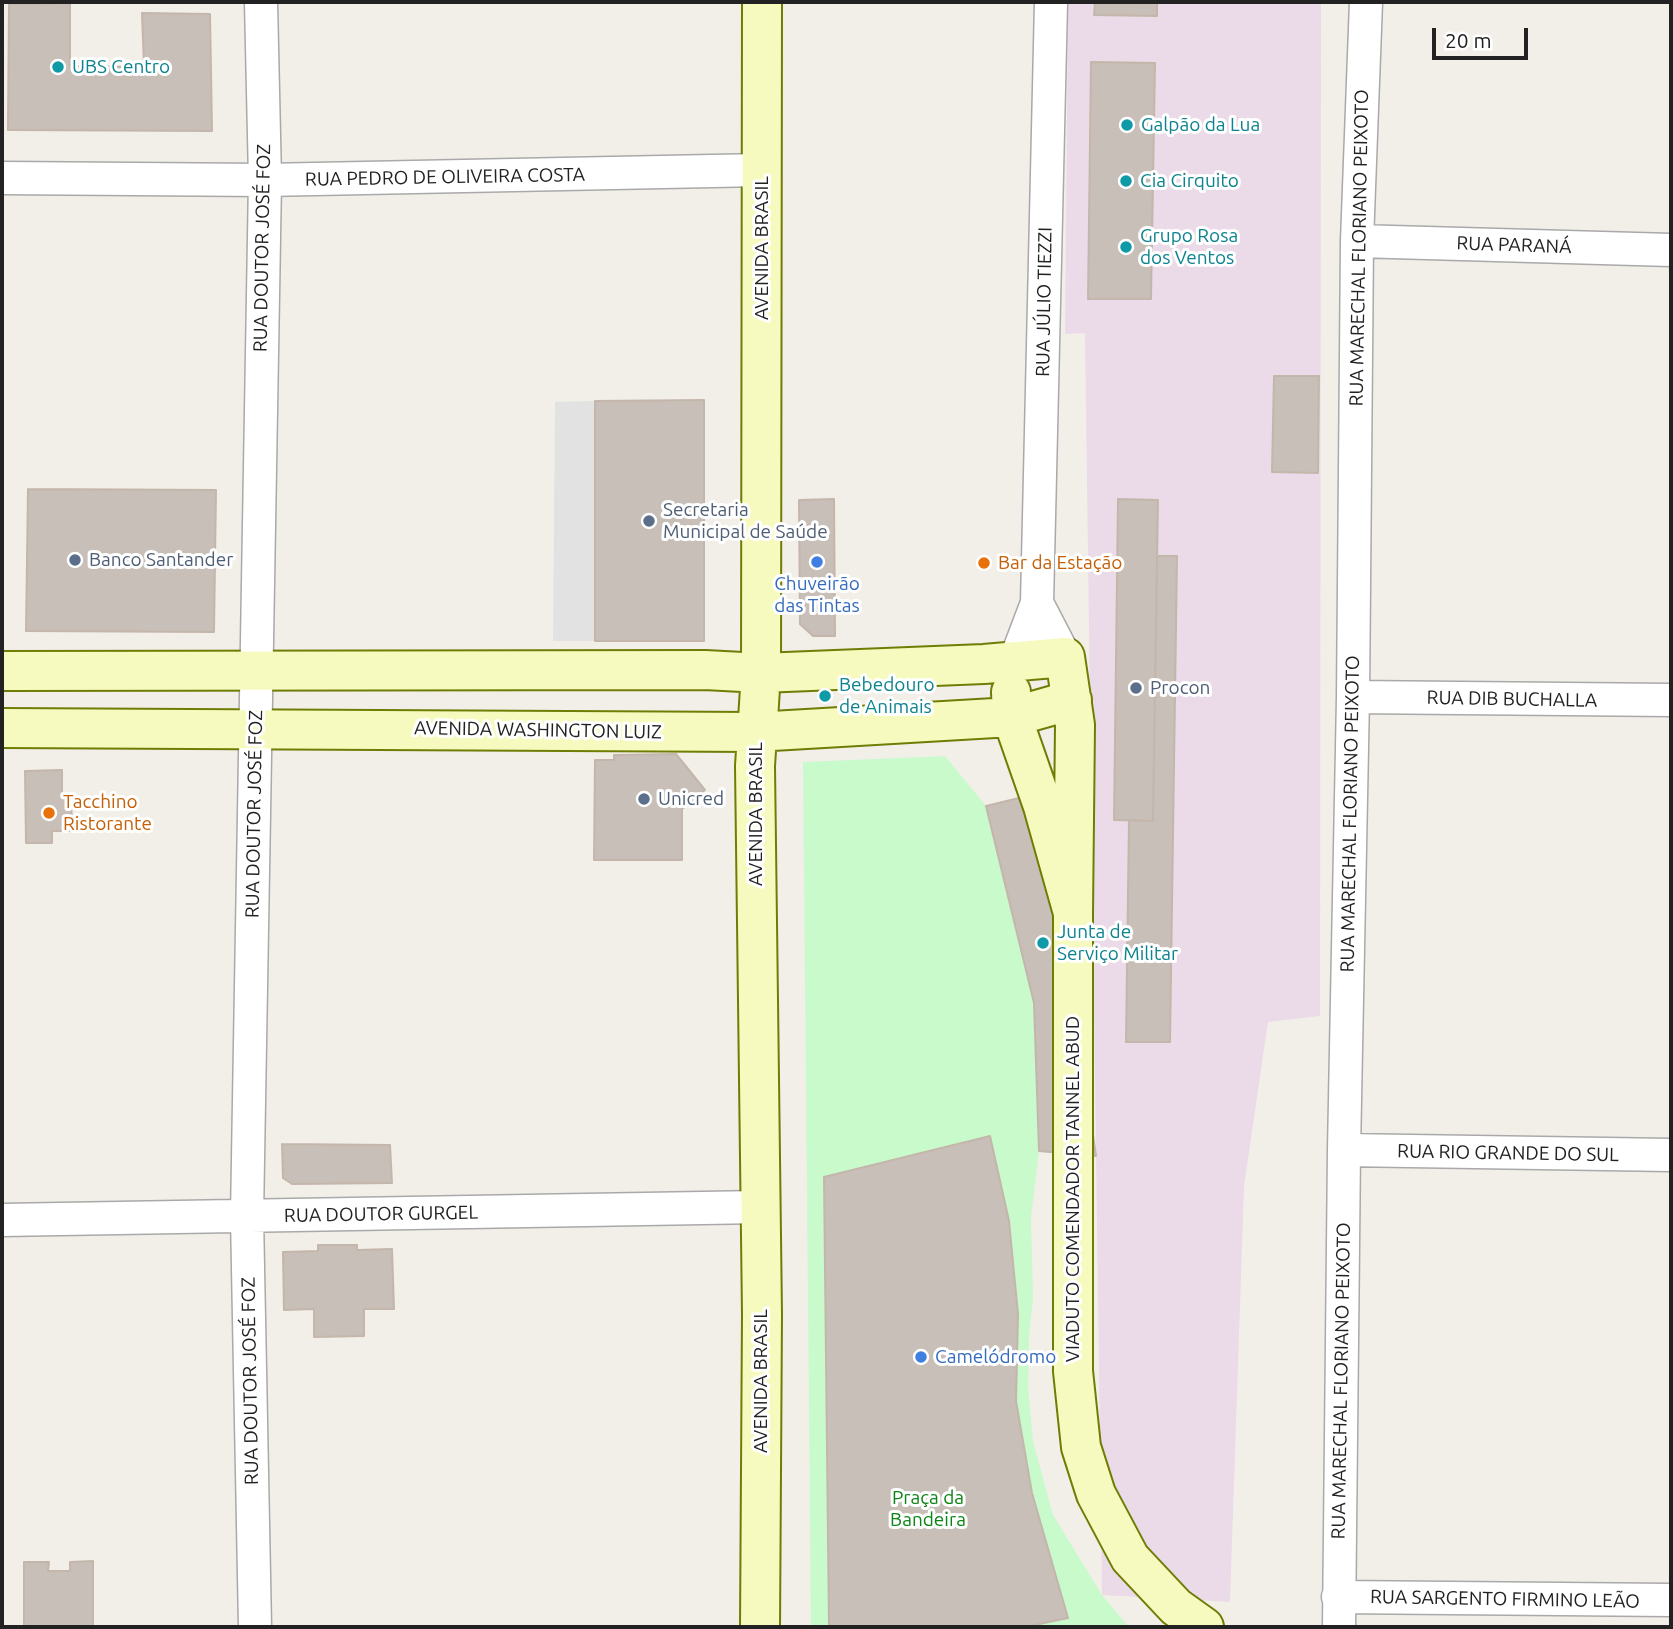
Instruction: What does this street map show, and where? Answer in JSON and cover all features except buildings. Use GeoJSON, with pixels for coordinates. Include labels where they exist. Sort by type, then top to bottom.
{"type":"FeatureCollection","features":[{"type":"Feature","properties":{"kind":"street","name":"RUA DOUTOR JOSÉ FOZ"},"geometry":{"type":"LineString","coordinates":[[254,1627],[247,1216],[265,180],[261,2]]}},
{"type":"Feature","properties":{"kind":"street","name":"AVENIDA BRASIL"},"geometry":{"type":"LineString","coordinates":[[760,1627],[761,1207],[755,732],[761,673],[762,2]]}},
{"type":"Feature","properties":{"kind":"street","name":"RUA JÚLIO TIEZZI"},"geometry":{"type":"LineString","coordinates":[[1012,717],[1015,661],[1037,603],[1051,2]]}},
{"type":"Feature","properties":{"kind":"street","name":"RUA MARECHAL FLORIANO PEIXOTO"},"geometry":{"type":"LineString","coordinates":[[1339,1612],[1353,697],[1356,241],[1366,2]]}},
{"type":"Feature","properties":{"kind":"street","name":"RUA PEDRO DE OLIVEIRA COSTA"},"geometry":{"type":"LineString","coordinates":[[2,177],[265,180],[762,170]]}},
{"type":"Feature","properties":{"kind":"street","name":"RUA PARANÁ"},"geometry":{"type":"LineString","coordinates":[[1356,241],[1671,250]]}},
{"type":"Feature","properties":{"kind":"street","name":"RUA JÚLIO TIEZZI"},"geometry":{"type":"LineString","coordinates":[[1037,603],[1065,657],[1075,725],[1073,923]]}},
{"type":"Feature","properties":{"kind":"street"},"geometry":{"type":"LineString","coordinates":[[2,671],[705,670],[761,673],[1065,657]]}},
{"type":"Feature","properties":{"kind":"street","name":"RUA DIB BUCHALLA"},"geometry":{"type":"LineString","coordinates":[[1353,697],[1671,700]]}},
{"type":"Feature","properties":{"kind":"street","name":"AVENIDA WASHINGTON LUIZ"},"geometry":{"type":"LineString","coordinates":[[2,728],[755,732],[1012,717],[1072,700]]}},
{"type":"Feature","properties":{"kind":"street","name":"VIADUTO COMENDADOR TANNEL ABUD"},"geometry":{"type":"LineString","coordinates":[[1012,717],[1043,806],[1073,923],[1073,1371],[1081,1447],[1096,1494],[1130,1558],[1175,1607],[1204,1627]]}},
{"type":"Feature","properties":{"kind":"street","name":"RUA RIO GRANDE DO SUL"},"geometry":{"type":"LineString","coordinates":[[1344,1150],[1671,1155]]}},
{"type":"Feature","properties":{"kind":"street","name":"RUA DOUTOR GURGEL"},"geometry":{"type":"LineString","coordinates":[[2,1220],[761,1207]]}},
{"type":"Feature","properties":{"kind":"street","name":"RUA SARGENTO FIRMINO LEÃO"},"geometry":{"type":"LineString","coordinates":[[1339,1612],[1671,1600]]}},
{"type":"Feature","properties":{"kind":"shaded area"},"geometry":{"type":"Polygon","coordinates":[[[1068,2],[1321,2],[1320,1016],[1268,1022],[1244,1186],[1230,1602],[1102,1595],[1085,333],[1065,334],[1068,2]]]}},
{"type":"Feature","properties":{"kind":"shaded area"},"geometry":{"type":"Polygon","coordinates":[[[595,401],[595,641],[553,641],[555,402],[595,401]]]}},
{"type":"Feature","properties":{"kind":"green space","name":"Praça da Bandeira"},"geometry":{"type":"Polygon","coordinates":[[[945,756],[986,806],[1034,1003],[1039,1151],[1031,1217],[1033,1299],[1028,1388],[1033,1441],[1053,1515],[1102,1595],[1129,1627],[811,1627],[803,762],[945,756]]]}},
{"type":"Feature","properties":{"kind":"place","name":"UBS Centro"},"geometry":{"type":"Point","coordinates":[58,67]}},
{"type":"Feature","properties":{"kind":"place","name":"Galpão da Lua"},"geometry":{"type":"Point","coordinates":[1127,125]}},
{"type":"Feature","properties":{"kind":"place","name":"Cia Cirquito"},"geometry":{"type":"Point","coordinates":[1126,181]}},
{"type":"Feature","properties":{"kind":"place","name":"Grupo Rosa dos Ventos"},"geometry":{"type":"Point","coordinates":[1126,247]}},
{"type":"Feature","properties":{"kind":"place","name":"Secretaria Municipal de Saúde"},"geometry":{"type":"Point","coordinates":[649,521]}},
{"type":"Feature","properties":{"kind":"place","name":"Banco Santander"},"geometry":{"type":"Point","coordinates":[75,560]}},
{"type":"Feature","properties":{"kind":"place","name":"Chuveirão das Tintas"},"geometry":{"type":"Point","coordinates":[817,562]}},
{"type":"Feature","properties":{"kind":"place","name":"Bar da Estação"},"geometry":{"type":"Point","coordinates":[984,563]}},
{"type":"Feature","properties":{"kind":"place","name":"Procon"},"geometry":{"type":"Point","coordinates":[1136,688]}},
{"type":"Feature","properties":{"kind":"place","name":"Bebedouro de Animais"},"geometry":{"type":"Point","coordinates":[825,696]}},
{"type":"Feature","properties":{"kind":"place","name":"Unicred"},"geometry":{"type":"Point","coordinates":[644,799]}},
{"type":"Feature","properties":{"kind":"place","name":"Tacchino Ristorante"},"geometry":{"type":"Point","coordinates":[49,813]}},
{"type":"Feature","properties":{"kind":"place","name":"Junta de Serviço Militar"},"geometry":{"type":"Point","coordinates":[1043,943]}},
{"type":"Feature","properties":{"kind":"place","name":"Camelódromo"},"geometry":{"type":"Point","coordinates":[921,1357]}}]}
